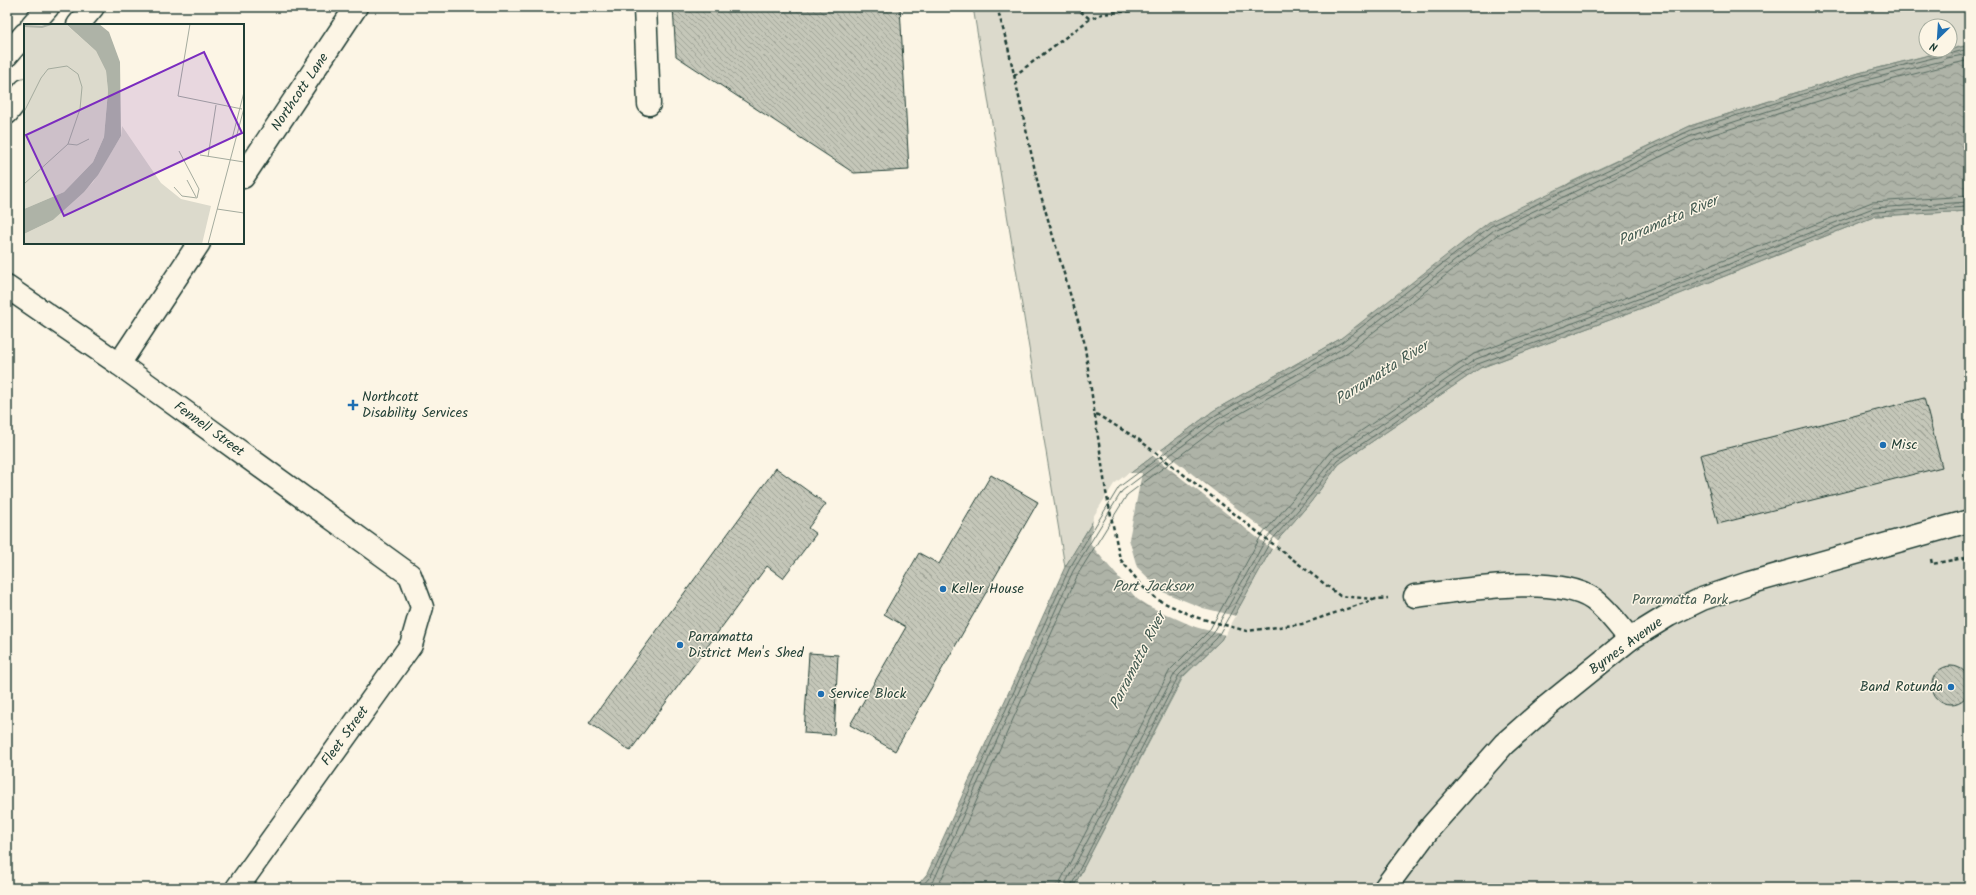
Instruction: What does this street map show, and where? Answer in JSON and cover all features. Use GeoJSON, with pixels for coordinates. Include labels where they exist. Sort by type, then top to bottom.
{"type":"FeatureCollection","features":[{"type":"Feature","properties":{"kind":"street"},"geometry":{"type":"LineString","coordinates":[[33,24],[48,7]]}},
{"type":"Feature","properties":{"kind":"street"},"geometry":{"type":"LineString","coordinates":[[79,24],[93,7]]}},
{"type":"Feature","properties":{"kind":"street","name":"Northcott Lane"},"geometry":{"type":"LineString","coordinates":[[244,175],[356,7]]}},
{"type":"Feature","properties":{"kind":"street"},"geometry":{"type":"LineString","coordinates":[[645,7],[649,104]]}},
{"type":"Feature","properties":{"kind":"street"},"geometry":{"type":"LineString","coordinates":[[7,55],[24,35]]}},
{"type":"Feature","properties":{"kind":"street"},"geometry":{"type":"LineString","coordinates":[[7,113],[24,91]]}},
{"type":"Feature","properties":{"kind":"street"},"geometry":{"type":"LineString","coordinates":[[119,364],[198,244]]}},
{"type":"Feature","properties":{"kind":"street","name":"Fennell Street"},"geometry":{"type":"LineString","coordinates":[[7,287],[119,364],[410,575]]}},
{"type":"Feature","properties":{"kind":"street","name":"Byrnes Avenue"},"geometry":{"type":"LineString","coordinates":[[1385,888],[1429,829],[1504,744],[1546,707],[1630,639],[1676,612],[1702,599],[1742,585],[1969,521]]}},
{"type":"Feature","properties":{"kind":"street","name":"Fleet Street"},"geometry":{"type":"LineString","coordinates":[[237,888],[411,645],[422,607],[410,575]]}},
{"type":"Feature","properties":{"kind":"street"},"geometry":{"type":"LineString","coordinates":[[1415,596],[1509,586],[1536,586],[1578,592],[1593,599],[1630,639]]}},
{"type":"Feature","properties":{"kind":"path"},"geometry":{"type":"LineString","coordinates":[[997,7],[1039,189],[1084,341],[1096,413],[1106,492],[1120,559],[1144,588],[1158,600],[1177,610],[1215,624],[1247,631],[1302,624],[1376,599]]}},
{"type":"Feature","properties":{"kind":"path"},"geometry":{"type":"LineString","coordinates":[[1075,7],[1090,19]]}},
{"type":"Feature","properties":{"kind":"path"},"geometry":{"type":"LineString","coordinates":[[1014,76],[1090,19],[1102,14],[1167,7]]}},
{"type":"Feature","properties":{"kind":"path"},"geometry":{"type":"LineString","coordinates":[[1096,413],[1138,439],[1340,596],[1376,599],[1415,596]]}},
{"type":"Feature","properties":{"kind":"green space"},"geometry":{"type":"Polygon","coordinates":[[[973,7],[1969,7],[1969,45],[1958,47],[1958,18],[1918,18],[1918,58],[1859,73],[1690,126],[1571,182],[1340,339],[1213,411],[1115,485],[1065,567],[973,7]]]}},
{"type":"Feature","properties":{"kind":"green space","name":"Parramatta Park"},"geometry":{"type":"Polygon","coordinates":[[[1969,211],[1969,888],[1073,888],[1183,677],[1221,640],[1274,544],[1310,503],[1339,464],[1480,368],[1677,295],[1876,216],[1969,211]]]}},
{"type":"Feature","properties":{"kind":"water","name":"Port Jackson"},"geometry":{"type":"Polygon","coordinates":[[[1969,45],[1969,211],[1876,216],[1677,295],[1480,368],[1339,464],[1310,503],[1274,544],[1221,640],[1182,677],[1073,888],[915,888],[927,874],[1065,567],[1115,485],[1213,411],[1340,339],[1489,222],[1690,126],[1859,73],[1918,58],[1958,58],[1958,48],[1969,45]]]}},
{"type":"Feature","properties":{"kind":"pier"},"geometry":{"type":"Polygon","coordinates":[[[1160,449],[1279,541],[1273,550],[1152,455],[1160,449]]]}},
{"type":"Feature","properties":{"kind":"pier"},"geometry":{"type":"Polygon","coordinates":[[[1128,473],[1142,473],[1129,539],[1137,567],[1163,592],[1203,608],[1236,616],[1225,635],[1195,627],[1148,606],[1137,599],[1090,544],[1093,517],[1114,484],[1128,473]]]}},
{"type":"Feature","properties":{"kind":"building"},"geometry":{"type":"Polygon","coordinates":[[[673,7],[900,7],[909,170],[854,173],[676,56],[673,7]]]}},
{"type":"Feature","properties":{"kind":"building"},"geometry":{"type":"Polygon","coordinates":[[[1924,398],[1942,467],[1718,524],[1700,455],[1924,398]]]}},
{"type":"Feature","properties":{"kind":"building"},"geometry":{"type":"Polygon","coordinates":[[[776,468],[826,504],[808,528],[816,534],[783,578],[767,566],[630,751],[589,723],[776,468]]]}},
{"type":"Feature","properties":{"kind":"building","name":"Keller House"},"geometry":{"type":"Polygon","coordinates":[[[991,475],[1038,502],[895,751],[850,725],[906,627],[884,614],[919,553],[939,564],[991,475]]]}},
{"type":"Feature","properties":{"kind":"building","name":"Service Block"},"geometry":{"type":"Polygon","coordinates":[[[809,653],[838,655],[834,735],[804,733],[809,653]]]}},
{"type":"Feature","properties":{"kind":"building","name":"Band Rotunda"},"geometry":{"type":"Polygon","coordinates":[[[1947,666],[1955,666],[1965,671],[1969,678],[1969,692],[1965,699],[1955,704],[1947,704],[1937,699],[1935,696],[1932,689],[1932,681],[1937,671],[1940,669],[1947,666]]]}},
{"type":"Feature","properties":{"kind":"place","name":"Northcott Disability Services"},"geometry":{"type":"Point","coordinates":[353,405]}},
{"type":"Feature","properties":{"kind":"place","name":"Misc"},"geometry":{"type":"Point","coordinates":[1883,445]}},
{"type":"Feature","properties":{"kind":"place","name":"Keller House"},"geometry":{"type":"Point","coordinates":[943,589]}},
{"type":"Feature","properties":{"kind":"place","name":"Parramatta District Men's Shed"},"geometry":{"type":"Point","coordinates":[680,645]}},
{"type":"Feature","properties":{"kind":"place","name":"Band Rotunda"},"geometry":{"type":"Point","coordinates":[1951,687]}},
{"type":"Feature","properties":{"kind":"place","name":"Service Block"},"geometry":{"type":"Point","coordinates":[821,694]}},
{"type":"Feature","properties":{"kind":"water label","name":"Parramatta River"},"geometry":{"type":"Point","coordinates":[1668,221]}},
{"type":"Feature","properties":{"kind":"water label","name":"Parramatta River"},"geometry":{"type":"Point","coordinates":[1382,373]}},
{"type":"Feature","properties":{"kind":"water label","name":"Parramatta River"},"geometry":{"type":"Point","coordinates":[1138,661]}}]}
